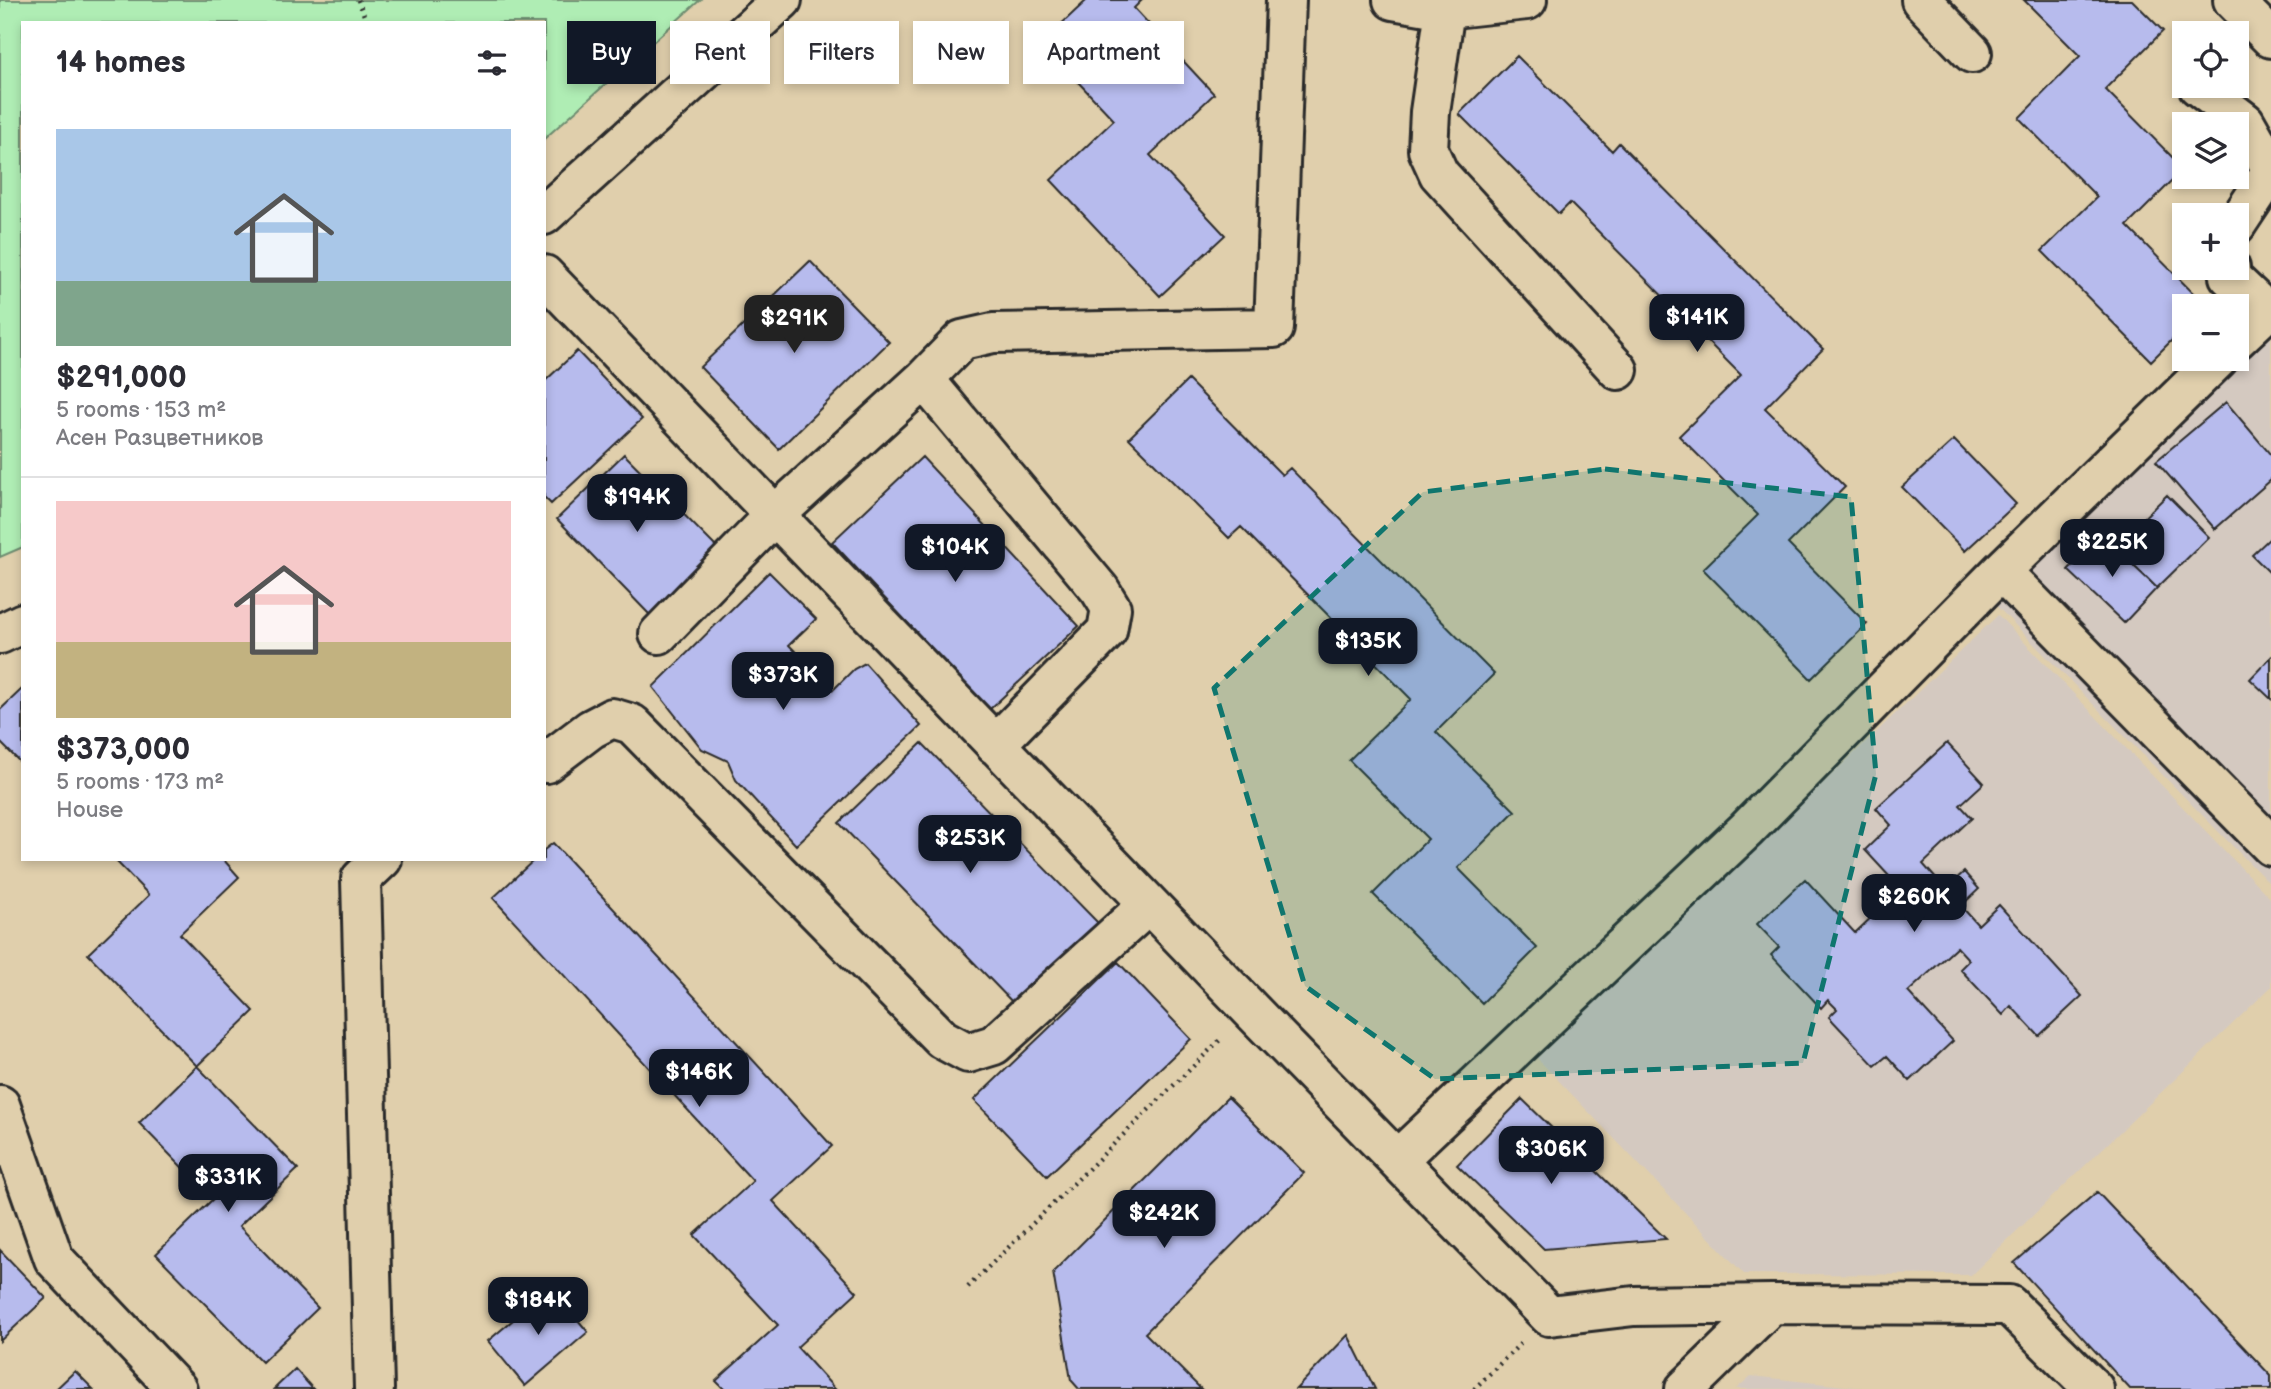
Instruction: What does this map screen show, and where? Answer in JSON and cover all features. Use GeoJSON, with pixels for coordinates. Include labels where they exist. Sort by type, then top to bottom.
{"type":"FeatureCollection","features":[{"type":"Feature","properties":{"kind":"street"},"geometry":{"type":"LineString","coordinates":[[546,213],[782,0]]}},
{"type":"Feature","properties":{"kind":"street"},"geometry":{"type":"LineString","coordinates":[[659,634],[774,516],[962,341],[993,332],[1274,328],[1286,0]]}},
{"type":"Feature","properties":{"kind":"street"},"geometry":{"type":"LineString","coordinates":[[1393,0],[1445,9],[1527,0]]}},
{"type":"Feature","properties":{"kind":"street"},"geometry":{"type":"LineString","coordinates":[[1920,0],[1972,53]]}},
{"type":"Feature","properties":{"kind":"street"},"geometry":{"type":"LineString","coordinates":[[2233,0],[2271,38]]}},
{"type":"Feature","properties":{"kind":"street"},"geometry":{"type":"LineString","coordinates":[[1445,9],[1430,112],[1428,150],[1438,174],[1618,370]]}},
{"type":"Feature","properties":{"kind":"street"},"geometry":{"type":"LineString","coordinates":[[2214,98],[2245,122],[2271,170],[2249,205]]}},
{"type":"Feature","properties":{"kind":"street"},"geometry":{"type":"LineString","coordinates":[[546,277],[1149,905],[1549,1316],[1634,1306],[2009,1305],[2094,1389]]}},
{"type":"Feature","properties":{"kind":"street"},"geometry":{"type":"LineString","coordinates":[[2234,280],[2269,309],[2249,328]]}},
{"type":"Feature","properties":{"kind":"street"},"geometry":{"type":"LineString","coordinates":[[1397,1160],[1745,830],[2001,571],[2205,371]]}},
{"type":"Feature","properties":{"kind":"street"},"geometry":{"type":"LineString","coordinates":[[924,379],[1100,590],[1111,608],[1107,631],[995,745]]}},
{"type":"Feature","properties":{"kind":"street"},"geometry":{"type":"LineString","coordinates":[[2001,571],[2271,846]]}},
{"type":"Feature","properties":{"kind":"street"},"geometry":{"type":"LineString","coordinates":[[0,634],[21,624]]}},
{"type":"Feature","properties":{"kind":"street"},"geometry":{"type":"LineString","coordinates":[[546,763],[591,729],[612,718],[632,724],[942,1039],[968,1053],[994,1045],[1149,905]]}},
{"type":"Feature","properties":{"kind":"street"},"geometry":{"type":"LineString","coordinates":[[374,1389],[361,879],[380,861]]}},
{"type":"Feature","properties":{"kind":"street"},"geometry":{"type":"LineString","coordinates":[[0,1105],[54,1259],[177,1389]]}},
{"type":"Feature","properties":{"kind":"street"},"geometry":{"type":"LineString","coordinates":[[1685,1389],[1772,1304]]}},
{"type":"Feature","properties":{"kind":"path"},"geometry":{"type":"LineString","coordinates":[[358,0],[366,21]]}},
{"type":"Feature","properties":{"kind":"path"},"geometry":{"type":"LineString","coordinates":[[968,1287],[1251,1010]]}},
{"type":"Feature","properties":{"kind":"path"},"geometry":{"type":"LineString","coordinates":[[1474,1389],[1549,1316]]}},
{"type":"Feature","properties":{"kind":"highlighted area"},"geometry":{"type":"Polygon","coordinates":[[[1605,469],[1851,497],[1876,774],[1803,1063],[1435,1079],[1305,986],[1214,688],[1423,492],[1605,469]]]}},
{"type":"Feature","properties":{"kind":"shaded area"},"geometry":{"type":"Polygon","coordinates":[[[2271,282],[2271,885],[1968,577],[2221,371],[2249,371],[2249,304],[2271,282]]]}},
{"type":"Feature","properties":{"kind":"shaded area"},"geometry":{"type":"Polygon","coordinates":[[[1998,615],[2271,899],[2271,987],[1971,1275],[1744,1274],[1537,1058],[1998,615]]]}},
{"type":"Feature","properties":{"kind":"shaded area"},"geometry":{"type":"Polygon","coordinates":[[[1751,1376],[1872,1389],[1736,1389],[1751,1376]]]}},
{"type":"Feature","properties":{"kind":"green space"},"geometry":{"type":"Polygon","coordinates":[[[0,0],[700,0],[676,21],[670,21],[670,27],[656,39],[656,21],[567,21],[567,84],[606,84],[546,137],[546,21],[21,21],[21,548],[0,557],[0,0]]]}},
{"type":"Feature","properties":{"kind":"building"},"geometry":{"type":"Polygon","coordinates":[[[1087,0],[1142,0],[1134,8],[1146,21],[1065,21],[1087,0]]]}},
{"type":"Feature","properties":{"kind":"building"},"geometry":{"type":"Polygon","coordinates":[[[2024,0],[2132,0],[2163,31],[2105,89],[2172,157],[2172,181],[2127,226],[2172,272],[2172,280],[2180,280],[2194,294],[2172,294],[2172,340],[2151,361],[2042,251],[2097,197],[2019,118],[2080,56],[2024,0]]]}},
{"type":"Feature","properties":{"kind":"building"},"geometry":{"type":"Polygon","coordinates":[[[1517,56],[1612,151],[1619,143],[1823,349],[1765,408],[1845,487],[1788,544],[1867,624],[1811,679],[1703,569],[1758,515],[1679,436],[1741,375],[1570,203],[1559,214],[1459,114],[1517,56]]]}},
{"type":"Feature","properties":{"kind":"building"},"geometry":{"type":"Polygon","coordinates":[[[1184,62],[1214,94],[1150,155],[1225,235],[1160,296],[1051,180],[1114,120],[1080,84],[1184,84],[1184,62]]]}},
{"type":"Feature","properties":{"kind":"building"},"geometry":{"type":"Polygon","coordinates":[[[810,261],[889,342],[779,449],[700,367],[810,261]]]}},
{"type":"Feature","properties":{"kind":"building"},"geometry":{"type":"Polygon","coordinates":[[[577,351],[642,419],[551,504],[546,499],[546,380],[577,351]]]}},
{"type":"Feature","properties":{"kind":"building"},"geometry":{"type":"Polygon","coordinates":[[[1188,380],[1282,475],[1290,468],[1494,674],[1436,732],[1515,811],[1458,868],[1537,948],[1482,1003],[1373,894],[1428,839],[1349,760],[1411,699],[1241,527],[1229,538],[1129,438],[1188,380]]]}},
{"type":"Feature","properties":{"kind":"building"},"geometry":{"type":"Polygon","coordinates":[[[2226,402],[2271,455],[2271,480],[2215,529],[2156,461],[2226,402]]]}},
{"type":"Feature","properties":{"kind":"building"},"geometry":{"type":"Polygon","coordinates":[[[1954,440],[2016,504],[1965,551],[1902,487],[1954,440]]]}},
{"type":"Feature","properties":{"kind":"building"},"geometry":{"type":"Polygon","coordinates":[[[624,454],[718,549],[650,615],[557,519],[624,454]]]}},
{"type":"Feature","properties":{"kind":"building"},"geometry":{"type":"Polygon","coordinates":[[[922,457],[1079,626],[989,710],[832,542],[922,457]]]}},
{"type":"Feature","properties":{"kind":"building"},"geometry":{"type":"Polygon","coordinates":[[[2167,495],[2209,537],[2157,588],[2115,546],[2167,495]]]}},
{"type":"Feature","properties":{"kind":"building"},"geometry":{"type":"Polygon","coordinates":[[[2101,535],[2157,588],[2124,623],[2068,570],[2101,535]]]}},
{"type":"Feature","properties":{"kind":"building"},"geometry":{"type":"Polygon","coordinates":[[[2271,537],[2271,574],[2252,555],[2271,537]]]}},
{"type":"Feature","properties":{"kind":"building"},"geometry":{"type":"Polygon","coordinates":[[[769,572],[816,619],[789,645],[833,690],[854,669],[865,663],[921,726],[796,845],[736,780],[728,761],[702,749],[653,687],[769,572]]]}},
{"type":"Feature","properties":{"kind":"building"},"geometry":{"type":"Polygon","coordinates":[[[2271,657],[2271,699],[2250,679],[2271,657]]]}},
{"type":"Feature","properties":{"kind":"building"},"geometry":{"type":"Polygon","coordinates":[[[21,690],[21,763],[0,742],[0,710],[21,690]]]}},
{"type":"Feature","properties":{"kind":"building"},"geometry":{"type":"Polygon","coordinates":[[[922,743],[1101,926],[1017,1007],[839,823],[922,743]]]}},
{"type":"Feature","properties":{"kind":"building"},"geometry":{"type":"Polygon","coordinates":[[[1947,743],[1984,783],[1960,805],[1972,818],[1923,864],[1945,889],[1964,872],[1979,889],[1961,906],[1978,925],[1999,905],[2082,996],[2039,1036],[2011,1006],[2003,1015],[1960,969],[1969,960],[1957,947],[1908,992],[1953,1041],[1910,1081],[1887,1056],[1875,1066],[1829,1017],[1837,1009],[1828,1000],[1821,1008],[1771,955],[1779,947],[1757,924],[1805,879],[1855,933],[1901,889],[1865,850],[1891,825],[1876,808],[1947,743]]]}},
{"type":"Feature","properties":{"kind":"building"},"geometry":{"type":"Polygon","coordinates":[[[553,843],[832,1146],[773,1201],[857,1292],[797,1347],[835,1389],[724,1389],[716,1381],[778,1325],[694,1235],[753,1181],[493,898],[533,861],[546,861],[546,848],[553,843]]]}},
{"type":"Feature","properties":{"kind":"building"},"geometry":{"type":"Polygon","coordinates":[[[116,861],[225,861],[239,877],[180,934],[254,1011],[197,1066],[88,954],[149,895],[116,861]]]}},
{"type":"Feature","properties":{"kind":"building"},"geometry":{"type":"Polygon","coordinates":[[[1118,962],[1191,1039],[1047,1176],[974,1100],[1118,962]]]}},
{"type":"Feature","properties":{"kind":"building"},"geometry":{"type":"Polygon","coordinates":[[[197,1066],[298,1169],[239,1226],[318,1308],[262,1362],[156,1254],[213,1199],[139,1123],[197,1066]]]}},
{"type":"Feature","properties":{"kind":"building"},"geometry":{"type":"Polygon","coordinates":[[[1228,1097],[1304,1173],[1145,1333],[1201,1389],[1079,1389],[1071,1380],[1053,1272],[1228,1097]]]}},
{"type":"Feature","properties":{"kind":"building"},"geometry":{"type":"Polygon","coordinates":[[[1522,1099],[1666,1239],[1544,1249],[1457,1165],[1522,1099]]]}},
{"type":"Feature","properties":{"kind":"building"},"geometry":{"type":"Polygon","coordinates":[[[2097,1192],[2271,1376],[2271,1389],[2130,1389],[2014,1263],[2097,1192]]]}},
{"type":"Feature","properties":{"kind":"building"},"geometry":{"type":"Polygon","coordinates":[[[0,1250],[46,1298],[0,1341],[0,1250]]]}},
{"type":"Feature","properties":{"kind":"building"},"geometry":{"type":"Polygon","coordinates":[[[551,1288],[588,1332],[525,1386],[488,1341],[551,1288]]]}},
{"type":"Feature","properties":{"kind":"building"},"geometry":{"type":"Polygon","coordinates":[[[1348,1335],[1375,1389],[1296,1389],[1348,1335]]]}},
{"type":"Feature","properties":{"kind":"building"},"geometry":{"type":"Polygon","coordinates":[[[295,1369],[313,1389],[274,1389],[295,1369]]]}},
{"type":"Feature","properties":{"kind":"building"},"geometry":{"type":"Polygon","coordinates":[[[75,1371],[93,1389],[56,1389],[75,1371]]]}}]}
